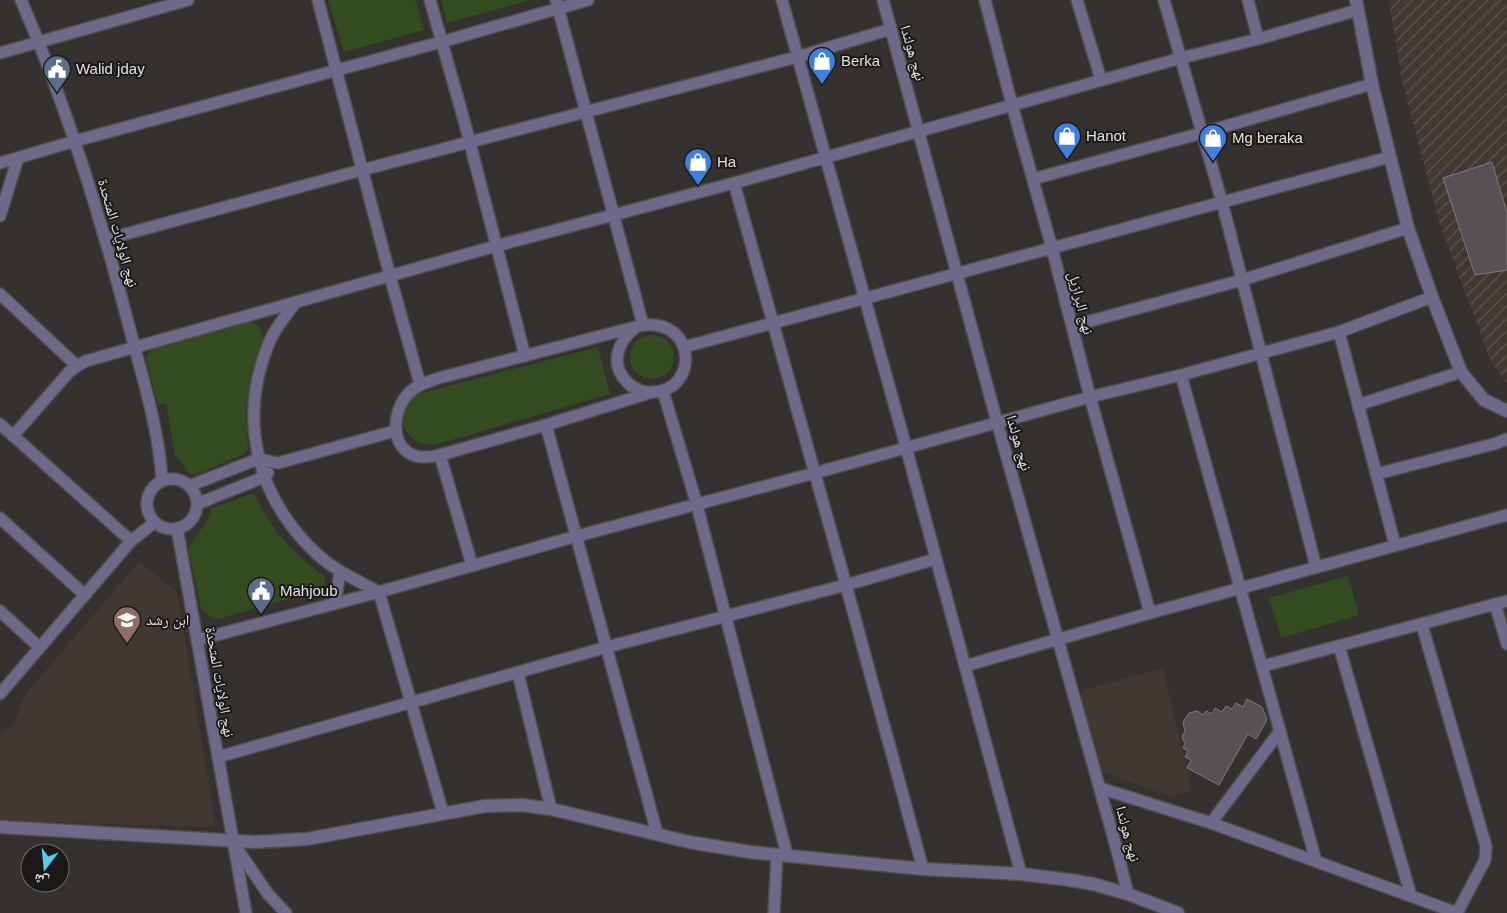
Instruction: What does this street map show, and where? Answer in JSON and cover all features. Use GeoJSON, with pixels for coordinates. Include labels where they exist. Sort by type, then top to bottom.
{"type":"FeatureCollection","features":[{"type":"Feature","properties":{"kind":"street","name":"نهج الولايات المتحدة"},"geometry":{"type":"LineString","coordinates":[[21,0],[39,41],[75,141],[107,240],[157,442],[158,484],[149,495],[147,504],[149,514],[159,524]]}},
{"type":"Feature","properties":{"kind":"street"},"geometry":{"type":"LineString","coordinates":[[0,53],[188,0]]}},
{"type":"Feature","properties":{"kind":"street"},"geometry":{"type":"LineString","coordinates":[[318,0],[420,384]]}},
{"type":"Feature","properties":{"kind":"street"},"geometry":{"type":"LineString","coordinates":[[430,0],[526,356]]}},
{"type":"Feature","properties":{"kind":"street"},"geometry":{"type":"LineString","coordinates":[[0,163],[441,42],[557,4],[588,0]]}},
{"type":"Feature","properties":{"kind":"street"},"geometry":{"type":"LineString","coordinates":[[782,0],[906,447],[1021,874]]}},
{"type":"Feature","properties":{"kind":"street","name":"نهج هولندا"},"geometry":{"type":"LineString","coordinates":[[883,0],[997,422],[1059,639],[1128,894]]}},
{"type":"Feature","properties":{"kind":"street","name":"نهج البرازيل"},"geometry":{"type":"LineString","coordinates":[[985,0],[1090,397],[1150,613]]}},
{"type":"Feature","properties":{"kind":"street"},"geometry":{"type":"LineString","coordinates":[[1077,0],[1101,80]]}},
{"type":"Feature","properties":{"kind":"street"},"geometry":{"type":"LineString","coordinates":[[1164,0],[1222,202],[1316,567]]}},
{"type":"Feature","properties":{"kind":"street"},"geometry":{"type":"LineString","coordinates":[[1248,0],[1258,39]]}},
{"type":"Feature","properties":{"kind":"street"},"geometry":{"type":"LineString","coordinates":[[557,4],[614,215],[640,326]]}},
{"type":"Feature","properties":{"kind":"street"},"geometry":{"type":"LineString","coordinates":[[13,436],[77,366],[86,361],[134,346],[496,246],[734,183],[1180,58],[1258,39],[1357,5],[1372,84],[1408,228],[1432,297],[1461,372],[1484,400],[1507,411]]}},
{"type":"Feature","properties":{"kind":"street"},"geometry":{"type":"LineString","coordinates":[[107,240],[362,170],[797,57],[891,29]]}},
{"type":"Feature","properties":{"kind":"street"},"geometry":{"type":"LineString","coordinates":[[1033,179],[1372,84]]}},
{"type":"Feature","properties":{"kind":"street"},"geometry":{"type":"LineString","coordinates":[[684,347],[1390,157]]}},
{"type":"Feature","properties":{"kind":"street"},"geometry":{"type":"LineString","coordinates":[[0,216],[18,158]]}},
{"type":"Feature","properties":{"kind":"street"},"geometry":{"type":"LineString","coordinates":[[734,183],[923,869]]}},
{"type":"Feature","properties":{"kind":"street"},"geometry":{"type":"LineString","coordinates":[[1072,326],[1242,280],[1408,228]]}},
{"type":"Feature","properties":{"kind":"street"},"geometry":{"type":"LineString","coordinates":[[0,294],[77,366]]}},
{"type":"Feature","properties":{"kind":"street"},"geometry":{"type":"LineString","coordinates":[[197,640],[335,604],[997,422],[1340,332],[1432,297]]}},
{"type":"Feature","properties":{"kind":"street"},"geometry":{"type":"LineString","coordinates":[[296,302],[279,324],[269,343],[259,374],[254,399],[253,421],[258,459],[264,477],[284,514],[302,539],[340,572],[379,592],[443,813]]}},
{"type":"Feature","properties":{"kind":"street"},"geometry":{"type":"LineString","coordinates":[[654,324],[664,326],[676,334],[684,347],[685,369],[672,386],[662,391],[649,392],[440,456],[427,458],[416,456],[404,447],[395,431],[396,416],[401,402],[409,392],[420,384],[439,378],[654,324]]}},
{"type":"Feature","properties":{"kind":"street"},"geometry":{"type":"LineString","coordinates":[[640,326],[627,334],[620,343],[617,354],[618,365],[622,375],[629,384],[638,390],[649,392]]}},
{"type":"Feature","properties":{"kind":"street"},"geometry":{"type":"LineString","coordinates":[[1340,332],[1394,546]]}},
{"type":"Feature","properties":{"kind":"street"},"geometry":{"type":"LineString","coordinates":[[1358,405],[1461,372]]}},
{"type":"Feature","properties":{"kind":"street"},"geometry":{"type":"LineString","coordinates":[[1181,374],[1239,589],[1263,666],[1316,861]]}},
{"type":"Feature","properties":{"kind":"street"},"geometry":{"type":"LineString","coordinates":[[662,391],[697,505],[727,617],[782,855],[774,913]]}},
{"type":"Feature","properties":{"kind":"street"},"geometry":{"type":"LineString","coordinates":[[546,425],[578,536],[657,833]]}},
{"type":"Feature","properties":{"kind":"street"},"geometry":{"type":"LineString","coordinates":[[1,429],[13,436],[131,542]]}},
{"type":"Feature","properties":{"kind":"street"},"geometry":{"type":"LineString","coordinates":[[197,504],[264,477],[278,464],[395,431]]}},
{"type":"Feature","properties":{"kind":"street"},"geometry":{"type":"LineString","coordinates":[[1376,474],[1507,439]]}},
{"type":"Feature","properties":{"kind":"street"},"geometry":{"type":"LineString","coordinates":[[440,456],[472,565]]}},
{"type":"Feature","properties":{"kind":"street"},"geometry":{"type":"LineString","coordinates":[[189,486],[258,459],[278,464]]}},
{"type":"Feature","properties":{"kind":"street"},"geometry":{"type":"LineString","coordinates":[[0,694],[131,542],[159,524],[176,528],[185,525],[191,520],[197,504],[195,494],[189,486],[181,481],[171,479],[158,484]]}},
{"type":"Feature","properties":{"kind":"street"},"geometry":{"type":"LineString","coordinates":[[965,666],[1507,515]]}},
{"type":"Feature","properties":{"kind":"street"},"geometry":{"type":"LineString","coordinates":[[0,518],[85,595]]}},
{"type":"Feature","properties":{"kind":"street","name":"نهج الولايات المتحدة"},"geometry":{"type":"LineString","coordinates":[[176,528],[246,913]]}},
{"type":"Feature","properties":{"kind":"street"},"geometry":{"type":"LineString","coordinates":[[218,757],[607,647],[727,617],[936,559]]}},
{"type":"Feature","properties":{"kind":"street"},"geometry":{"type":"LineString","coordinates":[[335,604],[340,572]]}},
{"type":"Feature","properties":{"kind":"street"},"geometry":{"type":"LineString","coordinates":[[1263,666],[1507,600]]}},
{"type":"Feature","properties":{"kind":"street"},"geometry":{"type":"LineString","coordinates":[[1495,604],[1507,644]]}},
{"type":"Feature","properties":{"kind":"street"},"geometry":{"type":"LineString","coordinates":[[0,611],[39,647]]}},
{"type":"Feature","properties":{"kind":"street"},"geometry":{"type":"LineString","coordinates":[[1100,788],[1211,823],[1457,913],[1485,860],[1486,846],[1422,624]]}},
{"type":"Feature","properties":{"kind":"street"},"geometry":{"type":"LineString","coordinates":[[1339,646],[1411,896]]}},
{"type":"Feature","properties":{"kind":"street"},"geometry":{"type":"LineString","coordinates":[[518,673],[551,810]]}},
{"type":"Feature","properties":{"kind":"street"},"geometry":{"type":"LineString","coordinates":[[1211,823],[1280,731]]}},
{"type":"Feature","properties":{"kind":"street"},"geometry":{"type":"LineString","coordinates":[[0,827],[232,841],[279,842],[307,839],[443,813],[503,804],[522,804],[721,848],[923,869],[1048,876],[1093,884],[1128,894],[1178,913]]}},
{"type":"Feature","properties":{"kind":"street"},"geometry":{"type":"LineString","coordinates":[[232,841],[254,876],[286,913]]}},
{"type":"Feature","properties":{"kind":"shaded area"},"geometry":{"type":"Polygon","coordinates":[[[1389,0],[1507,0],[1507,384],[1491,362],[1440,225],[1401,77],[1389,0]]]}},
{"type":"Feature","properties":{"kind":"shaded area","name":"ابن رشد"},"geometry":{"type":"Polygon","coordinates":[[[139,562],[177,591],[216,827],[0,821],[0,736],[14,724],[24,696],[139,562]]]}},
{"type":"Feature","properties":{"kind":"shaded area"},"geometry":{"type":"Polygon","coordinates":[[[1163,668],[1192,791],[1171,797],[1103,772],[1081,699],[1083,690],[1163,668]]]}},
{"type":"Feature","properties":{"kind":"green space"},"geometry":{"type":"Polygon","coordinates":[[[328,0],[415,0],[424,30],[344,52],[328,0]]]}},
{"type":"Feature","properties":{"kind":"green space"},"geometry":{"type":"Polygon","coordinates":[[[441,0],[531,0],[447,23],[441,0]]]}},
{"type":"Feature","properties":{"kind":"green space"},"geometry":{"type":"Polygon","coordinates":[[[252,321],[260,327],[264,341],[251,376],[246,408],[248,450],[244,454],[198,474],[191,475],[175,455],[166,403],[158,405],[146,359],[151,347],[252,321]]]}},
{"type":"Feature","properties":{"kind":"green space"},"geometry":{"type":"Polygon","coordinates":[[[652,335],[664,339],[670,345],[674,357],[670,369],[664,375],[652,379],[640,375],[634,369],[630,357],[634,345],[640,339],[652,335]]]}},
{"type":"Feature","properties":{"kind":"green space"},"geometry":{"type":"Polygon","coordinates":[[[598,347],[610,394],[434,445],[413,439],[407,433],[403,416],[406,407],[421,393],[598,347]]]}},
{"type":"Feature","properties":{"kind":"green space"},"geometry":{"type":"Polygon","coordinates":[[[254,493],[275,529],[292,549],[324,576],[325,583],[323,588],[316,591],[218,619],[209,616],[201,608],[188,548],[207,521],[212,508],[254,493]]]}},
{"type":"Feature","properties":{"kind":"green space"},"geometry":{"type":"Polygon","coordinates":[[[1348,576],[1359,615],[1281,638],[1269,598],[1348,576]]]}},
{"type":"Feature","properties":{"kind":"building"},"geometry":{"type":"Polygon","coordinates":[[[1492,162],[1507,213],[1507,270],[1475,275],[1443,178],[1492,162]]]}},
{"type":"Feature","properties":{"kind":"building"},"geometry":{"type":"Polygon","coordinates":[[[1247,699],[1262,707],[1267,720],[1256,739],[1248,734],[1219,785],[1187,768],[1191,760],[1185,757],[1188,751],[1183,748],[1185,744],[1182,737],[1185,731],[1183,722],[1189,713],[1197,711],[1203,715],[1206,711],[1212,714],[1215,708],[1222,712],[1226,706],[1232,709],[1236,703],[1243,707],[1247,699]]]}},
{"type":"Feature","properties":{"kind":"place","name":"Berka"},"geometry":{"type":"Point","coordinates":[822,85]}},
{"type":"Feature","properties":{"kind":"place","name":"Walid jday"},"geometry":{"type":"Point","coordinates":[57,93]}},
{"type":"Feature","properties":{"kind":"place","name":"Hanot"},"geometry":{"type":"Point","coordinates":[1067,160]}},
{"type":"Feature","properties":{"kind":"place","name":"Mg beraka"},"geometry":{"type":"Point","coordinates":[1213,162]}},
{"type":"Feature","properties":{"kind":"place","name":"Ha"},"geometry":{"type":"Point","coordinates":[698,186]}},
{"type":"Feature","properties":{"kind":"place","name":"Mahjoub"},"geometry":{"type":"Point","coordinates":[261,615]}},
{"type":"Feature","properties":{"kind":"place","name":"ابن رشد"},"geometry":{"type":"Point","coordinates":[127,644]}}]}
